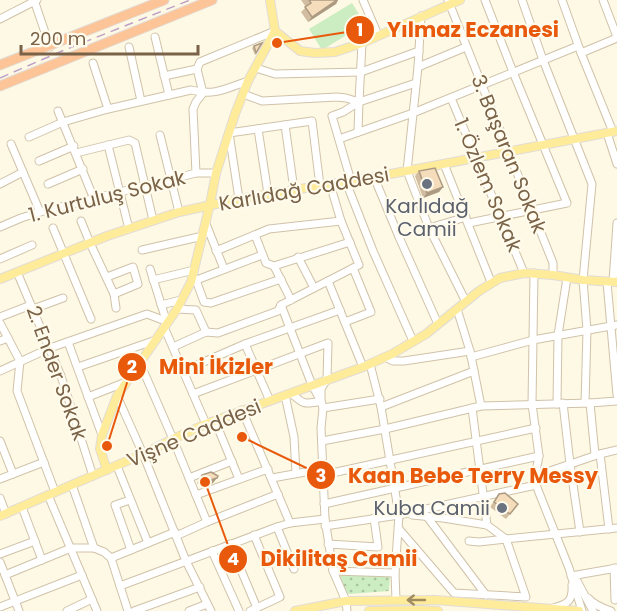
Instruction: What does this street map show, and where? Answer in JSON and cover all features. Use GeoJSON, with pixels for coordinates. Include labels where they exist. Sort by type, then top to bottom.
{"type":"FeatureCollection","features":[{"type":"Feature","properties":{"kind":"highway"},"geometry":{"type":"LineString","coordinates":[[0,65],[164,0]]}},
{"type":"Feature","properties":{"kind":"highway"},"geometry":{"type":"LineString","coordinates":[[0,86],[212,0]]}},
{"type":"Feature","properties":{"kind":"main road"},"geometry":{"type":"LineString","coordinates":[[108,470],[100,449],[102,435],[117,396],[194,281],[194,270],[216,173],[243,93],[275,31],[270,0]]}},
{"type":"Feature","properties":{"kind":"main road"},"geometry":{"type":"LineString","coordinates":[[275,31],[300,51],[336,52],[362,43],[449,2],[460,0]]}},
{"type":"Feature","properties":{"kind":"main road","name":"Karlıdağ Caddesi"},"geometry":{"type":"LineString","coordinates":[[0,279],[153,220],[210,204],[477,159],[612,132]]}},
{"type":"Feature","properties":{"kind":"main road","name":"Vişne Caddesi"},"geometry":{"type":"LineString","coordinates":[[3,515],[242,410],[385,357],[438,324],[478,291],[500,278],[534,273],[612,282]]}},
{"type":"Feature","properties":{"kind":"main road"},"geometry":{"type":"LineString","coordinates":[[296,611],[396,600],[435,600],[581,611]]}},
{"type":"Feature","properties":{"kind":"main road"},"geometry":{"type":"LineString","coordinates":[[369,611],[438,611]]}},
{"type":"Feature","properties":{"kind":"street"},"geometry":{"type":"LineString","coordinates":[[0,19],[35,0],[50,46]]}},
{"type":"Feature","properties":{"kind":"street"},"geometry":{"type":"LineString","coordinates":[[363,0],[378,35]]}},
{"type":"Feature","properties":{"kind":"street"},"geometry":{"type":"LineString","coordinates":[[429,228],[567,203],[485,0]]}},
{"type":"Feature","properties":{"kind":"street"},"geometry":{"type":"LineString","coordinates":[[469,542],[613,529],[587,403],[587,330],[583,280],[592,184],[522,0]]}},
{"type":"Feature","properties":{"kind":"street"},"geometry":{"type":"LineString","coordinates":[[562,0],[612,132],[617,164]]}},
{"type":"Feature","properties":{"kind":"street"},"geometry":{"type":"LineString","coordinates":[[339,139],[451,98],[543,60],[617,37],[603,0]]}},
{"type":"Feature","properties":{"kind":"street","name":"3. Başaran Sokak"},"geometry":{"type":"LineString","coordinates":[[449,2],[553,263],[553,275]]}},
{"type":"Feature","properties":{"kind":"street"},"geometry":{"type":"LineString","coordinates":[[421,16],[407,171],[429,228],[466,302]]}},
{"type":"Feature","properties":{"kind":"street"},"geometry":{"type":"LineString","coordinates":[[203,93],[197,69],[200,62],[275,31]]}},
{"type":"Feature","properties":{"kind":"street"},"geometry":{"type":"LineString","coordinates":[[155,37],[169,95]]}},
{"type":"Feature","properties":{"kind":"street"},"geometry":{"type":"LineString","coordinates":[[358,132],[362,43]]}},
{"type":"Feature","properties":{"kind":"street"},"geometry":{"type":"LineString","coordinates":[[129,47],[141,101]]}},
{"type":"Feature","properties":{"kind":"street"},"geometry":{"type":"LineString","coordinates":[[418,67],[466,47]]}},
{"type":"Feature","properties":{"kind":"street"},"geometry":{"type":"LineString","coordinates":[[256,68],[275,74],[361,72],[419,51]]}},
{"type":"Feature","properties":{"kind":"street"},"geometry":{"type":"LineString","coordinates":[[93,63],[108,108]]}},
{"type":"Feature","properties":{"kind":"street"},"geometry":{"type":"LineString","coordinates":[[164,76],[197,69]]}},
{"type":"Feature","properties":{"kind":"street"},"geometry":{"type":"LineString","coordinates":[[29,137],[63,122],[108,108],[191,90],[213,93],[248,81]]}},
{"type":"Feature","properties":{"kind":"street"},"geometry":{"type":"LineString","coordinates":[[413,341],[373,251],[348,182],[332,116],[359,102],[416,83]]}},
{"type":"Feature","properties":{"kind":"street"},"geometry":{"type":"LineString","coordinates":[[196,173],[193,109],[203,93]]}},
{"type":"Feature","properties":{"kind":"street"},"geometry":{"type":"LineString","coordinates":[[243,93],[262,101],[337,97],[359,102]]}},
{"type":"Feature","properties":{"kind":"street","name":"1. Özlem Sokak"},"geometry":{"type":"LineString","coordinates":[[451,98],[524,273]]}},
{"type":"Feature","properties":{"kind":"street"},"geometry":{"type":"LineString","coordinates":[[58,111],[94,199]]}},
{"type":"Feature","properties":{"kind":"street"},"geometry":{"type":"LineString","coordinates":[[239,199],[229,133],[312,121],[320,186]]}},
{"type":"Feature","properties":{"kind":"street"},"geometry":{"type":"LineString","coordinates":[[285,125],[294,190]]}},
{"type":"Feature","properties":{"kind":"street"},"geometry":{"type":"LineString","coordinates":[[258,129],[268,194]]}},
{"type":"Feature","properties":{"kind":"street"},"geometry":{"type":"LineString","coordinates":[[160,135],[179,212]]}},
{"type":"Feature","properties":{"kind":"street"},"geometry":{"type":"LineString","coordinates":[[39,161],[75,149],[129,140],[135,143],[153,220]]}},
{"type":"Feature","properties":{"kind":"street"},"geometry":{"type":"LineString","coordinates":[[11,144],[40,212]]}},
{"type":"Feature","properties":{"kind":"street"},"geometry":{"type":"LineString","coordinates":[[108,145],[129,229]]}},
{"type":"Feature","properties":{"kind":"street"},"geometry":{"type":"LineString","coordinates":[[444,164],[491,282]]}},
{"type":"Feature","properties":{"kind":"street"},"geometry":{"type":"LineString","coordinates":[[48,184],[83,169]]}},
{"type":"Feature","properties":{"kind":"street"},"geometry":{"type":"LineString","coordinates":[[0,183],[23,172]]}},
{"type":"Feature","properties":{"kind":"street","name":"1. Kurtuluş Sokak"},"geometry":{"type":"LineString","coordinates":[[0,227],[40,212],[171,179],[196,173],[216,173]]}},
{"type":"Feature","properties":{"kind":"street"},"geometry":{"type":"LineString","coordinates":[[374,177],[438,324]]}},
{"type":"Feature","properties":{"kind":"street"},"geometry":{"type":"LineString","coordinates":[[330,184],[371,312],[345,322]]}},
{"type":"Feature","properties":{"kind":"street"},"geometry":{"type":"LineString","coordinates":[[81,221],[114,294],[116,309]]}},
{"type":"Feature","properties":{"kind":"street"},"geometry":{"type":"LineString","coordinates":[[216,251],[269,229],[341,221]]}},
{"type":"Feature","properties":{"kind":"street"},"geometry":{"type":"LineString","coordinates":[[617,223],[612,282],[617,395]]}},
{"type":"Feature","properties":{"kind":"street"},"geometry":{"type":"LineString","coordinates":[[206,224],[224,269]]}},
{"type":"Feature","properties":{"kind":"street"},"geometry":{"type":"LineString","coordinates":[[53,228],[91,319]]}},
{"type":"Feature","properties":{"kind":"street"},"geometry":{"type":"LineString","coordinates":[[255,235],[266,263],[274,266],[350,242]]}},
{"type":"Feature","properties":{"kind":"street"},"geometry":{"type":"LineString","coordinates":[[142,250],[203,236]]}},
{"type":"Feature","properties":{"kind":"street"},"geometry":{"type":"LineString","coordinates":[[0,259],[32,245]]}},
{"type":"Feature","properties":{"kind":"street"},"geometry":{"type":"LineString","coordinates":[[262,255],[194,281],[204,302],[211,303],[281,279]]}},
{"type":"Feature","properties":{"kind":"street"},"geometry":{"type":"LineString","coordinates":[[298,257],[314,288]]}},
{"type":"Feature","properties":{"kind":"street"},"geometry":{"type":"LineString","coordinates":[[274,266],[291,300]]}},
{"type":"Feature","properties":{"kind":"street"},"geometry":{"type":"LineString","coordinates":[[173,346],[206,332],[218,333],[278,311],[281,305],[356,266]]}},
{"type":"Feature","properties":{"kind":"street"},"geometry":{"type":"LineString","coordinates":[[107,277],[133,267],[138,284],[114,294]]}},
{"type":"Feature","properties":{"kind":"street"},"geometry":{"type":"LineString","coordinates":[[150,269],[173,346],[183,371],[193,394],[232,461],[239,479]]}},
{"type":"Feature","properties":{"kind":"street"},"geometry":{"type":"LineString","coordinates":[[153,280],[194,270]]}},
{"type":"Feature","properties":{"kind":"street","name":"2. Ender Sokak"},"geometry":{"type":"LineString","coordinates":[[17,272],[61,376],[93,476]]}},
{"type":"Feature","properties":{"kind":"street"},"geometry":{"type":"LineString","coordinates":[[534,273],[532,404],[539,456],[535,476],[536,485],[572,576],[581,611]]}},
{"type":"Feature","properties":{"kind":"street"},"geometry":{"type":"LineString","coordinates":[[567,278],[558,335],[560,403],[580,532]]}},
{"type":"Feature","properties":{"kind":"street"},"geometry":{"type":"LineString","coordinates":[[328,281],[345,322],[367,365],[380,403],[399,514],[395,573],[396,600]]}},
{"type":"Feature","properties":{"kind":"street"},"geometry":{"type":"LineString","coordinates":[[0,317],[63,298]]}},
{"type":"Feature","properties":{"kind":"street"},"geometry":{"type":"LineString","coordinates":[[161,305],[182,300]]}},
{"type":"Feature","properties":{"kind":"street"},"geometry":{"type":"LineString","coordinates":[[281,305],[322,405]]}},
{"type":"Feature","properties":{"kind":"street"},"geometry":{"type":"LineString","coordinates":[[177,309],[196,310],[206,332]]}},
{"type":"Feature","properties":{"kind":"street"},"geometry":{"type":"LineString","coordinates":[[457,309],[471,354],[481,406]]}},
{"type":"Feature","properties":{"kind":"street"},"geometry":{"type":"LineString","coordinates":[[183,371],[245,344],[340,310]]}},
{"type":"Feature","properties":{"kind":"street"},"geometry":{"type":"LineString","coordinates":[[0,371],[50,348],[147,314],[166,323]]}},
{"type":"Feature","properties":{"kind":"street"},"geometry":{"type":"LineString","coordinates":[[0,323],[20,361],[17,391],[44,462],[52,494],[71,548],[97,611]]}},
{"type":"Feature","properties":{"kind":"street"},"geometry":{"type":"LineString","coordinates":[[385,357],[393,361],[404,361],[471,354],[558,335],[614,326]]}},
{"type":"Feature","properties":{"kind":"street"},"geometry":{"type":"LineString","coordinates":[[0,341],[8,338]]}},
{"type":"Feature","properties":{"kind":"street"},"geometry":{"type":"LineString","coordinates":[[78,366],[156,340]]}},
{"type":"Feature","properties":{"kind":"street"},"geometry":{"type":"LineString","coordinates":[[68,342],[102,435]]}},
{"type":"Feature","properties":{"kind":"street"},"geometry":{"type":"LineString","coordinates":[[193,394],[328,343],[327,379],[321,389],[325,522],[333,571],[346,606]]}},
{"type":"Feature","properties":{"kind":"street"},"geometry":{"type":"LineString","coordinates":[[245,344],[270,401]]}},
{"type":"Feature","properties":{"kind":"street"},"geometry":{"type":"LineString","coordinates":[[140,363],[207,522]]}},
{"type":"Feature","properties":{"kind":"street"},"geometry":{"type":"LineString","coordinates":[[288,394],[308,404],[380,403],[474,372]]}},
{"type":"Feature","properties":{"kind":"street"},"geometry":{"type":"LineString","coordinates":[[88,397],[126,382]]}},
{"type":"Feature","properties":{"kind":"street"},"geometry":{"type":"LineString","coordinates":[[288,394],[296,473]]}},
{"type":"Feature","properties":{"kind":"street"},"geometry":{"type":"LineString","coordinates":[[117,396],[186,561],[209,607],[189,611]]}},
{"type":"Feature","properties":{"kind":"street"},"geometry":{"type":"LineString","coordinates":[[322,441],[385,429],[481,406],[617,401]]}},
{"type":"Feature","properties":{"kind":"street"},"geometry":{"type":"LineString","coordinates":[[472,408],[487,525]]}},
{"type":"Feature","properties":{"kind":"street"},"geometry":{"type":"LineString","coordinates":[[242,410],[290,523]]}},
{"type":"Feature","properties":{"kind":"street"},"geometry":{"type":"LineString","coordinates":[[272,478],[390,460],[536,428]]}},
{"type":"Feature","properties":{"kind":"street"},"geometry":{"type":"LineString","coordinates":[[0,441],[13,474]]}},
{"type":"Feature","properties":{"kind":"street"},"geometry":{"type":"LineString","coordinates":[[535,476],[597,454],[617,450]]}},
{"type":"Feature","properties":{"kind":"street"},"geometry":{"type":"LineString","coordinates":[[324,504],[539,456]]}},
{"type":"Feature","properties":{"kind":"street"},"geometry":{"type":"LineString","coordinates":[[189,478],[232,461]]}},
{"type":"Feature","properties":{"kind":"street"},"geometry":{"type":"LineString","coordinates":[[0,479],[44,462]]}},
{"type":"Feature","properties":{"kind":"street"},"geometry":{"type":"LineString","coordinates":[[117,465],[148,543]]}},
{"type":"Feature","properties":{"kind":"street"},"geometry":{"type":"LineString","coordinates":[[196,495],[268,469]]}},
{"type":"Feature","properties":{"kind":"street"},"geometry":{"type":"LineString","coordinates":[[72,485],[94,548]]}},
{"type":"Feature","properties":{"kind":"street"},"geometry":{"type":"LineString","coordinates":[[424,513],[483,496],[536,485]]}},
{"type":"Feature","properties":{"kind":"street"},"geometry":{"type":"LineString","coordinates":[[111,558],[278,495]]}},
{"type":"Feature","properties":{"kind":"street"},"geometry":{"type":"LineString","coordinates":[[0,498],[3,515]]}},
{"type":"Feature","properties":{"kind":"street"},"geometry":{"type":"LineString","coordinates":[[130,500],[115,505],[131,550]]}},
{"type":"Feature","properties":{"kind":"street"},"geometry":{"type":"LineString","coordinates":[[22,507],[42,560]]}},
{"type":"Feature","properties":{"kind":"street"},"geometry":{"type":"LineString","coordinates":[[424,513],[486,595]]}},
{"type":"Feature","properties":{"kind":"street"},"geometry":{"type":"LineString","coordinates":[[120,586],[290,523],[424,513],[487,525],[506,539],[526,597],[454,593],[399,529]]}},
{"type":"Feature","properties":{"kind":"street"},"geometry":{"type":"LineString","coordinates":[[328,544],[378,547],[374,518]]}},
{"type":"Feature","properties":{"kind":"street"},"geometry":{"type":"LineString","coordinates":[[277,527],[294,569]]}},
{"type":"Feature","properties":{"kind":"street"},"geometry":{"type":"LineString","coordinates":[[230,544],[254,609],[280,597],[254,535]]}},
{"type":"Feature","properties":{"kind":"street"},"geometry":{"type":"LineString","coordinates":[[0,554],[35,541]]}},
{"type":"Feature","properties":{"kind":"street"},"geometry":{"type":"LineString","coordinates":[[5,575],[71,548],[94,548],[111,558],[128,611]]}},
{"type":"Feature","properties":{"kind":"street"},"geometry":{"type":"LineString","coordinates":[[212,551],[239,611]]}},
{"type":"Feature","properties":{"kind":"street"},"geometry":{"type":"LineString","coordinates":[[0,561],[19,611]]}},
{"type":"Feature","properties":{"kind":"street"},"geometry":{"type":"LineString","coordinates":[[572,576],[616,568],[615,600]]}},
{"type":"Feature","properties":{"kind":"street"},"geometry":{"type":"LineString","coordinates":[[333,571],[395,573]]}},
{"type":"Feature","properties":{"kind":"street"},"geometry":{"type":"LineString","coordinates":[[0,607],[82,575]]}},
{"type":"Feature","properties":{"kind":"street"},"geometry":{"type":"LineString","coordinates":[[572,576],[591,602],[611,611]]}},
{"type":"Feature","properties":{"kind":"street"},"geometry":{"type":"LineString","coordinates":[[551,608],[567,603],[571,598],[572,576]]}},
{"type":"Feature","properties":{"kind":"street"},"geometry":{"type":"LineString","coordinates":[[134,611],[156,607],[200,587]]}},
{"type":"Feature","properties":{"kind":"street"},"geometry":{"type":"LineString","coordinates":[[581,589],[593,611]]}},
{"type":"Feature","properties":{"kind":"street"},"geometry":{"type":"LineString","coordinates":[[67,611],[92,599]]}},
{"type":"Feature","properties":{"kind":"green space"},"geometry":{"type":"Polygon","coordinates":[[[352,3],[365,24],[322,50],[309,29],[352,3]]]}},
{"type":"Feature","properties":{"kind":"green space"},"geometry":{"type":"Polygon","coordinates":[[[344,574],[390,576],[389,591],[349,594],[345,592],[339,579],[344,574]]]}},
{"type":"Feature","properties":{"kind":"building"},"geometry":{"type":"Polygon","coordinates":[[[309,0],[337,0],[312,17],[305,7],[311,3],[309,0]]]}},
{"type":"Feature","properties":{"kind":"building"},"geometry":{"type":"Polygon","coordinates":[[[262,43],[256,53],[254,46],[262,43]]]}},
{"type":"Feature","properties":{"kind":"building"},"geometry":{"type":"Polygon","coordinates":[[[435,168],[443,187],[427,193],[419,171],[435,168]]]}},
{"type":"Feature","properties":{"kind":"building"},"geometry":{"type":"Polygon","coordinates":[[[211,472],[218,476],[217,478],[207,481],[201,478],[202,475],[211,472]]]}},
{"type":"Feature","properties":{"kind":"building"},"geometry":{"type":"Polygon","coordinates":[[[505,493],[518,504],[510,514],[494,502],[499,494],[505,493]]]}},
{"type":"Feature","properties":{"kind":"railway"},"geometry":{"type":"LineString","coordinates":[[0,78],[190,0]]}},
{"type":"Feature","properties":{"kind":"place","name":"Yılmaz Eczanesi"},"geometry":{"type":"Point","coordinates":[277,43]}},
{"type":"Feature","properties":{"kind":"place","name":"Karlıdağ Camii"},"geometry":{"type":"Point","coordinates":[427,184]}},
{"type":"Feature","properties":{"kind":"place","name":"Kaan Bebe Terry Messy"},"geometry":{"type":"Point","coordinates":[242,437]}},
{"type":"Feature","properties":{"kind":"place","name":"Mini İkizler"},"geometry":{"type":"Point","coordinates":[107,446]}},
{"type":"Feature","properties":{"kind":"place","name":"Dikilitaş Camii"},"geometry":{"type":"Point","coordinates":[205,482]}},
{"type":"Feature","properties":{"kind":"place","name":"Kuba Camii"},"geometry":{"type":"Point","coordinates":[502,508]}}]}
